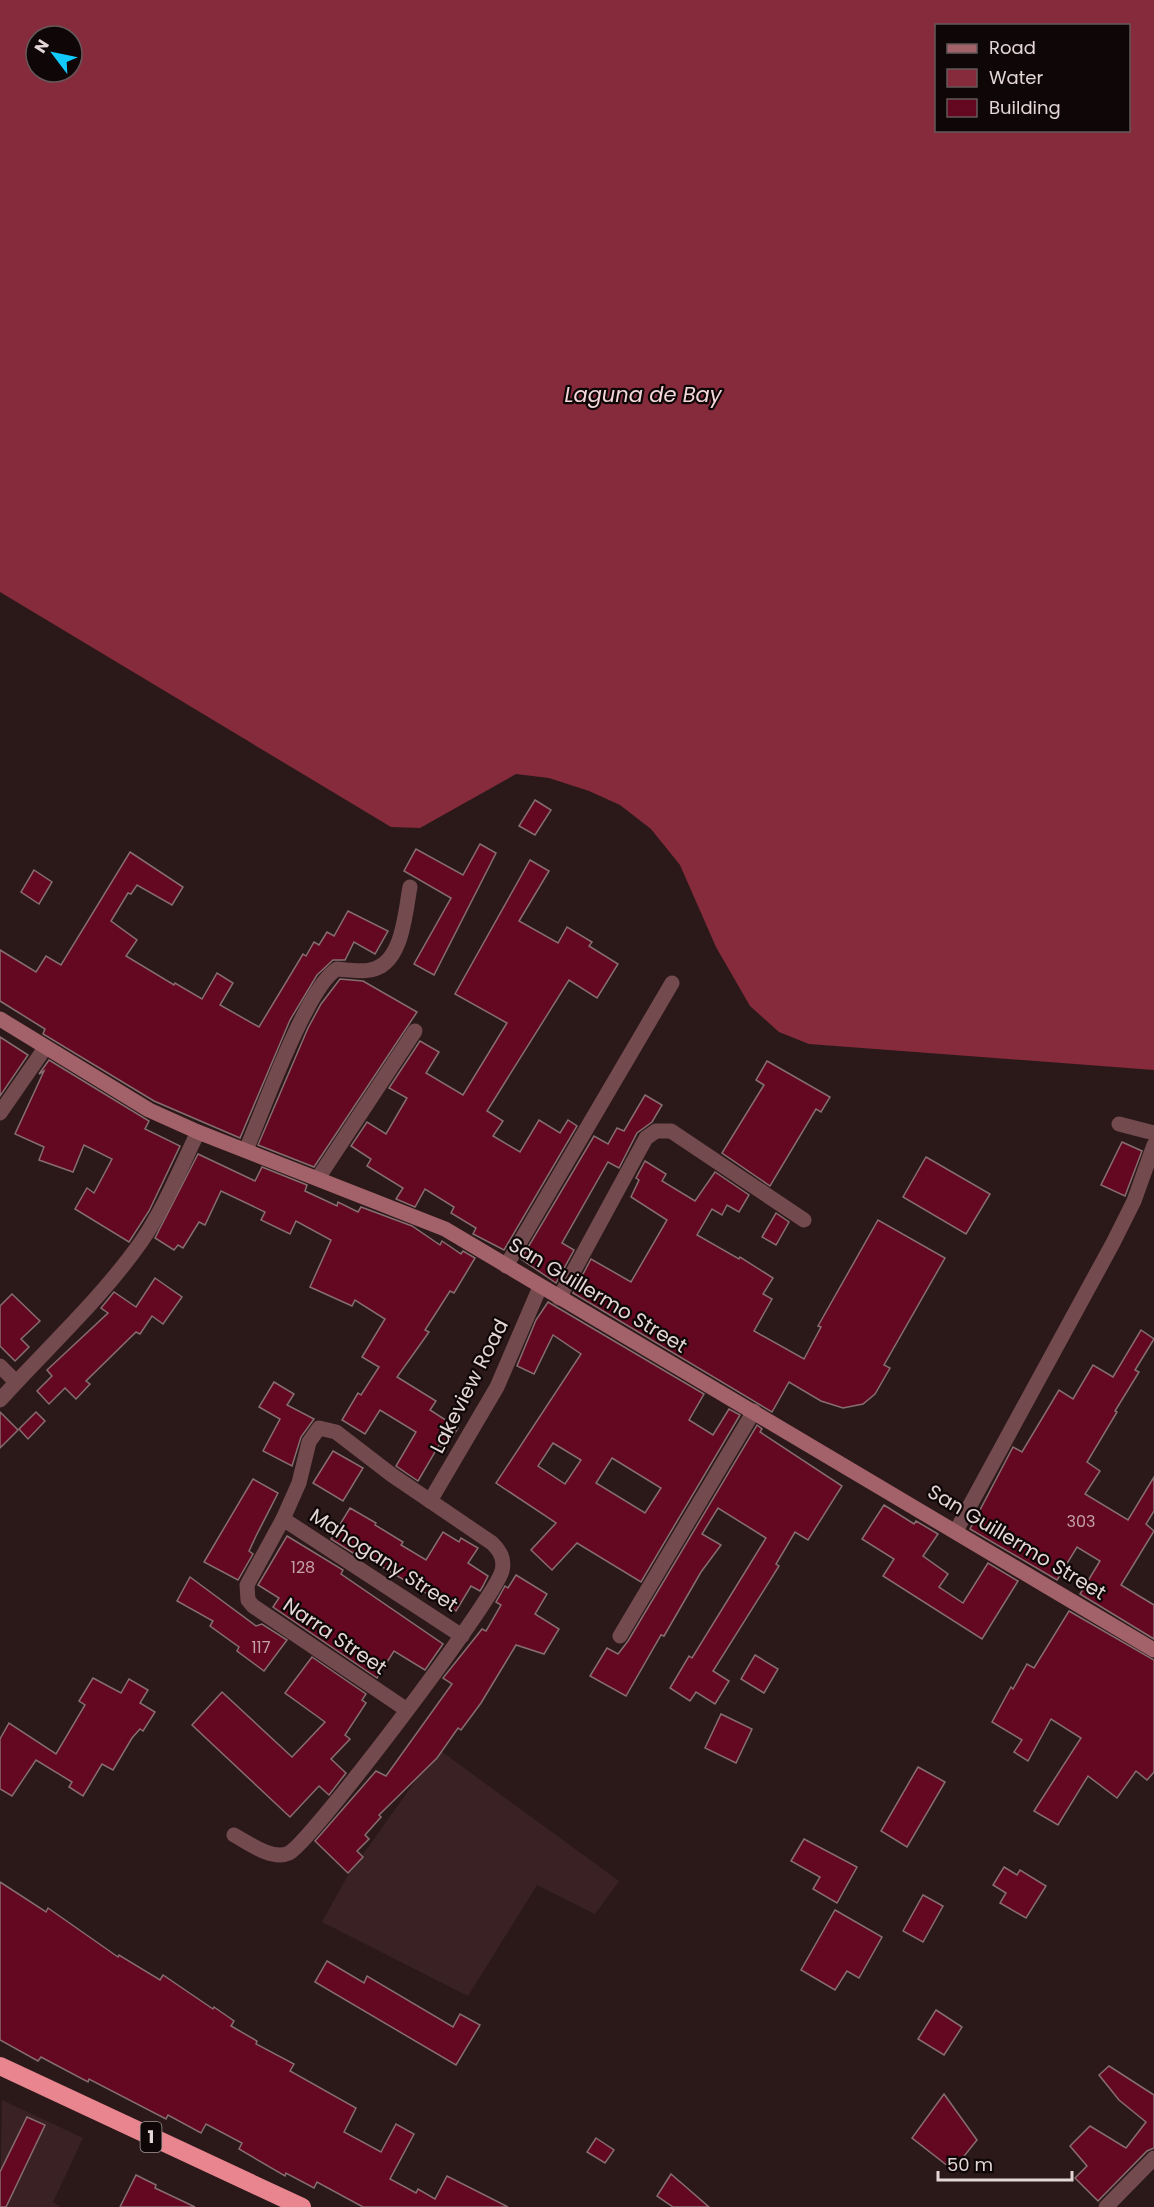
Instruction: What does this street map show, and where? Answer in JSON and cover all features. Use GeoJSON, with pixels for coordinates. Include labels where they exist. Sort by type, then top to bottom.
{"type":"FeatureCollection","features":[{"type":"Feature","properties":{"kind":"highway","name":"1"},"geometry":{"type":"LineString","coordinates":[[0,2066],[302,2207]]}},
{"type":"Feature","properties":{"kind":"main road","name":"San Guillermo Street"},"geometry":{"type":"LineString","coordinates":[[0,1019],[149,1110],[198,1132],[445,1229],[1154,1650]]}},
{"type":"Feature","properties":{"kind":"street"},"geometry":{"type":"LineString","coordinates":[[246,1150],[299,1027],[323,982],[338,969],[370,970],[382,966],[398,943],[410,887]]}},
{"type":"Feature","properties":{"kind":"street"},"geometry":{"type":"LineString","coordinates":[[506,1266],[672,983]]}},
{"type":"Feature","properties":{"kind":"street"},"geometry":{"type":"LineString","coordinates":[[318,1178],[415,1031]]}},
{"type":"Feature","properties":{"kind":"street"},"geometry":{"type":"LineString","coordinates":[[0,1113],[45,1048]]}},
{"type":"Feature","properties":{"kind":"street"},"geometry":{"type":"LineString","coordinates":[[1119,1124],[1154,1133]]}},
{"type":"Feature","properties":{"kind":"street"},"geometry":{"type":"LineString","coordinates":[[559,1298],[646,1138],[656,1131],[671,1131],[804,1220]]}},
{"type":"Feature","properties":{"kind":"street"},"geometry":{"type":"LineString","coordinates":[[0,1400],[95,1299],[142,1241],[158,1214],[198,1132]]}},
{"type":"Feature","properties":{"kind":"street"},"geometry":{"type":"LineString","coordinates":[[956,1531],[1134,1201],[1154,1145]]}},
{"type":"Feature","properties":{"kind":"street","name":"Lakeview Road"},"geometry":{"type":"LineString","coordinates":[[430,1502],[497,1387],[540,1287]]}},
{"type":"Feature","properties":{"kind":"street"},"geometry":{"type":"LineString","coordinates":[[0,1366],[16,1382]]}},
{"type":"Feature","properties":{"kind":"street"},"geometry":{"type":"LineString","coordinates":[[620,1636],[754,1411]]}},
{"type":"Feature","properties":{"kind":"street"},"geometry":{"type":"LineString","coordinates":[[234,1835],[272,1854],[287,1854],[296,1849],[462,1636],[496,1584],[503,1561],[501,1552],[492,1543],[430,1502],[336,1432],[320,1428],[309,1442],[299,1484],[283,1518]]}},
{"type":"Feature","properties":{"kind":"street","name":"Narra Street"},"geometry":{"type":"LineString","coordinates":[[283,1518],[250,1577],[246,1592],[253,1606],[406,1710]]}},
{"type":"Feature","properties":{"kind":"street","name":"Mahogany Street"},"geometry":{"type":"LineString","coordinates":[[283,1518],[462,1636]]}},
{"type":"Feature","properties":{"kind":"street"},"geometry":{"type":"LineString","coordinates":[[1106,2207],[1154,2158]]}},
{"type":"Feature","properties":{"kind":"shaded area"},"geometry":{"type":"Polygon","coordinates":[[[438,1749],[619,1881],[595,1914],[537,1885],[468,1996],[322,1922],[347,1877],[438,1749]]]}},
{"type":"Feature","properties":{"kind":"shaded area"},"geometry":{"type":"Polygon","coordinates":[[[2,2100],[83,2138],[53,2202],[61,2207],[0,2207],[2,2100]]]}},
{"type":"Feature","properties":{"kind":"water","name":"Laguna de Bay"},"geometry":{"type":"Polygon","coordinates":[[[0,0],[1154,0],[1154,1070],[809,1044],[779,1032],[750,1006],[716,947],[680,865],[651,829],[620,805],[589,791],[549,778],[516,774],[420,828],[391,827],[0,592],[0,0]]]}},
{"type":"Feature","properties":{"kind":"building"},"geometry":{"type":"Polygon","coordinates":[[[535,800],[551,810],[535,835],[519,826],[535,800]]]}},
{"type":"Feature","properties":{"kind":"building"},"geometry":{"type":"Polygon","coordinates":[[[480,844],[496,853],[434,975],[414,964],[451,898],[404,871],[416,849],[463,875],[480,844]]]}},
{"type":"Feature","properties":{"kind":"building"},"geometry":{"type":"Polygon","coordinates":[[[130,852],[183,887],[172,905],[137,885],[131,894],[128,893],[111,921],[137,940],[126,956],[202,999],[217,973],[233,983],[220,1005],[259,1027],[303,954],[306,956],[314,942],[319,945],[327,932],[334,936],[348,911],[388,931],[375,954],[354,942],[345,960],[333,960],[317,975],[290,1020],[240,1138],[154,1101],[43,1034],[45,1029],[0,1001],[0,950],[36,972],[46,956],[61,965],[130,852]]]}},
{"type":"Feature","properties":{"kind":"building"},"geometry":{"type":"Polygon","coordinates":[[[530,860],[549,871],[519,921],[558,943],[567,927],[592,942],[589,946],[618,964],[597,998],[569,980],[487,1111],[503,1121],[493,1136],[520,1152],[539,1120],[560,1133],[568,1120],[577,1126],[504,1250],[473,1234],[476,1228],[451,1213],[454,1207],[425,1189],[415,1207],[396,1199],[403,1188],[367,1166],[371,1159],[351,1146],[367,1122],[386,1134],[407,1098],[389,1088],[420,1041],[439,1052],[426,1073],[463,1095],[507,1023],[455,994],[530,860]]]}},
{"type":"Feature","properties":{"kind":"building"},"geometry":{"type":"Polygon","coordinates":[[[34,870],[52,882],[39,904],[21,892],[34,870]]]}},
{"type":"Feature","properties":{"kind":"building"},"geometry":{"type":"Polygon","coordinates":[[[340,979],[363,981],[417,1012],[314,1167],[258,1145],[308,1028],[321,1004],[340,979]]]}},
{"type":"Feature","properties":{"kind":"building"},"geometry":{"type":"Polygon","coordinates":[[[0,1037],[28,1055],[0,1096],[0,1037]]]}},
{"type":"Feature","properties":{"kind":"building"},"geometry":{"type":"Polygon","coordinates":[[[49,1060],[149,1121],[145,1129],[180,1146],[149,1211],[129,1242],[75,1209],[87,1188],[94,1193],[112,1159],[84,1145],[73,1172],[39,1160],[44,1147],[15,1134],[44,1071],[39,1074],[49,1060]]]}},
{"type":"Feature","properties":{"kind":"building"},"geometry":{"type":"Polygon","coordinates":[[[767,1061],[830,1097],[821,1112],[816,1109],[770,1186],[722,1153],[764,1085],[756,1080],[767,1061]]]}},
{"type":"Feature","properties":{"kind":"building"},"geometry":{"type":"Polygon","coordinates":[[[645,1095],[662,1105],[652,1122],[637,1133],[619,1168],[608,1162],[562,1243],[574,1250],[556,1283],[521,1259],[594,1136],[608,1144],[617,1128],[624,1131],[645,1095]]]}},
{"type":"Feature","properties":{"kind":"building"},"geometry":{"type":"Polygon","coordinates":[[[1122,1142],[1142,1151],[1125,1196],[1101,1185],[1122,1142]]]}},
{"type":"Feature","properties":{"kind":"building"},"geometry":{"type":"Polygon","coordinates":[[[198,1154],[255,1181],[262,1167],[307,1185],[305,1191],[337,1206],[338,1202],[358,1212],[361,1207],[412,1226],[440,1245],[442,1241],[461,1254],[463,1251],[475,1258],[454,1293],[450,1291],[425,1330],[429,1332],[397,1377],[436,1401],[430,1410],[458,1428],[445,1449],[439,1445],[418,1481],[396,1466],[416,1432],[380,1410],[365,1434],[342,1420],[358,1393],[361,1395],[379,1367],[362,1357],[385,1319],[355,1300],[352,1306],[310,1287],[331,1240],[296,1221],[290,1234],[261,1220],[265,1212],[221,1191],[205,1225],[199,1222],[183,1248],[178,1245],[174,1250],[155,1238],[198,1154]]]}},
{"type":"Feature","properties":{"kind":"building"},"geometry":{"type":"Polygon","coordinates":[[[926,1157],[990,1194],[966,1234],[903,1197],[926,1157]]]}},
{"type":"Feature","properties":{"kind":"building"},"geometry":{"type":"Polygon","coordinates":[[[645,1161],[666,1174],[662,1181],[695,1201],[715,1172],[749,1195],[739,1212],[727,1205],[722,1215],[712,1209],[697,1235],[739,1259],[740,1257],[773,1278],[763,1294],[772,1299],[754,1331],[804,1359],[821,1327],[818,1326],[878,1220],[945,1258],[884,1365],[890,1368],[875,1394],[863,1404],[843,1408],[821,1401],[789,1382],[772,1412],[573,1293],[591,1259],[631,1282],[667,1220],[631,1197],[639,1180],[636,1178],[645,1161]]]}},
{"type":"Feature","properties":{"kind":"building"},"geometry":{"type":"Polygon","coordinates":[[[776,1213],[789,1222],[776,1245],[762,1237],[776,1213]]]}},
{"type":"Feature","properties":{"kind":"building"},"geometry":{"type":"Polygon","coordinates":[[[155,1278],[182,1297],[163,1324],[152,1316],[140,1334],[136,1332],[86,1381],[90,1384],[76,1399],[65,1388],[49,1404],[37,1391],[52,1376],[47,1370],[108,1313],[101,1308],[114,1292],[136,1307],[155,1278]]]}},
{"type":"Feature","properties":{"kind":"building"},"geometry":{"type":"Polygon","coordinates":[[[12,1294],[40,1321],[21,1339],[29,1347],[15,1361],[0,1346],[0,1306],[12,1294]]]}},
{"type":"Feature","properties":{"kind":"building"},"geometry":{"type":"Polygon","coordinates":[[[548,1302],[704,1394],[689,1420],[713,1435],[729,1409],[740,1415],[641,1582],[577,1543],[552,1570],[531,1550],[556,1523],[496,1483],[581,1354],[553,1335],[534,1374],[517,1366],[536,1320],[548,1302]],[[553,1443],[538,1466],[565,1484],[581,1460],[553,1443]],[[612,1458],[596,1483],[645,1513],[661,1488],[612,1458]]]}},
{"type":"Feature","properties":{"kind":"building"},"geometry":{"type":"Polygon","coordinates":[[[1141,1330],[1154,1339],[1135,1370],[1139,1372],[1087,1462],[1100,1471],[1085,1494],[1128,1520],[1154,1477],[1154,1511],[1146,1524],[1154,1531],[1121,1585],[1154,1605],[1154,1639],[1080,1594],[1100,1561],[1077,1547],[1057,1580],[970,1529],[1013,1447],[1022,1452],[1059,1390],[1073,1399],[1093,1365],[1113,1377],[1141,1330]]]}},
{"type":"Feature","properties":{"kind":"building"},"geometry":{"type":"Polygon","coordinates":[[[274,1382],[294,1394],[287,1405],[314,1419],[301,1437],[292,1466],[263,1451],[280,1419],[259,1407],[274,1382]]]}},
{"type":"Feature","properties":{"kind":"building"},"geometry":{"type":"Polygon","coordinates":[[[0,1412],[18,1430],[0,1448],[0,1412]]]}},
{"type":"Feature","properties":{"kind":"building"},"geometry":{"type":"Polygon","coordinates":[[[36,1412],[45,1421],[28,1439],[19,1429],[36,1412]]]}},
{"type":"Feature","properties":{"kind":"building"},"geometry":{"type":"Polygon","coordinates":[[[757,1425],[762,1429],[760,1432],[842,1486],[808,1540],[795,1532],[776,1564],[779,1566],[713,1671],[729,1681],[715,1704],[696,1692],[690,1701],[670,1688],[689,1656],[692,1658],[766,1538],[718,1508],[702,1534],[721,1545],[701,1572],[664,1636],[661,1635],[626,1696],[590,1676],[607,1648],[618,1654],[628,1641],[757,1425]]]}},
{"type":"Feature","properties":{"kind":"building"},"geometry":{"type":"Polygon","coordinates":[[[333,1451],[363,1468],[343,1501],[313,1483],[333,1451]]]}},
{"type":"Feature","properties":{"kind":"building"},"geometry":{"type":"Polygon","coordinates":[[[253,1479],[278,1493],[249,1551],[253,1554],[238,1580],[204,1562],[253,1479]]]}},
{"type":"Feature","properties":{"kind":"building"},"geometry":{"type":"Polygon","coordinates":[[[884,1505],[914,1524],[916,1521],[938,1534],[923,1556],[948,1574],[939,1587],[963,1603],[988,1563],[1018,1581],[982,1639],[883,1576],[894,1559],[862,1539],[884,1505]]]}},
{"type":"Feature","properties":{"kind":"building"},"geometry":{"type":"Polygon","coordinates":[[[350,1508],[376,1523],[375,1525],[403,1542],[401,1545],[426,1560],[443,1532],[459,1542],[461,1538],[478,1548],[468,1563],[488,1576],[480,1591],[471,1586],[456,1611],[359,1553],[355,1551],[353,1553],[331,1539],[350,1508]]]}},
{"type":"Feature","properties":{"kind":"building"},"geometry":{"type":"Polygon","coordinates":[[[287,1536],[343,1570],[341,1574],[443,1644],[425,1670],[394,1651],[377,1678],[273,1607],[279,1598],[258,1585],[287,1536]]]}},
{"type":"Feature","properties":{"kind":"building"},"geometry":{"type":"Polygon","coordinates":[[[516,1575],[547,1594],[535,1614],[559,1629],[544,1654],[516,1645],[481,1703],[461,1730],[458,1728],[437,1758],[379,1815],[381,1817],[365,1835],[369,1839],[357,1851],[363,1857],[348,1873],[315,1841],[376,1771],[386,1776],[452,1684],[443,1678],[482,1629],[486,1631],[501,1605],[496,1602],[505,1586],[508,1588],[516,1575]]]}},
{"type":"Feature","properties":{"kind":"building"},"geometry":{"type":"Polygon","coordinates":[[[190,1577],[256,1626],[262,1624],[287,1640],[264,1671],[237,1651],[239,1647],[210,1626],[213,1621],[177,1601],[190,1577]]]}},
{"type":"Feature","properties":{"kind":"building"},"geometry":{"type":"Polygon","coordinates":[[[1069,1611],[1154,1660],[1154,1772],[1147,1780],[1136,1771],[1117,1798],[1088,1776],[1058,1825],[1034,1811],[1081,1738],[1051,1719],[1028,1761],[1014,1752],[1022,1740],[992,1722],[1011,1687],[1013,1689],[1027,1664],[1034,1668],[1069,1611]]]}},
{"type":"Feature","properties":{"kind":"building"},"geometry":{"type":"Polygon","coordinates":[[[755,1655],[778,1669],[764,1693],[741,1679],[755,1655]]]}},
{"type":"Feature","properties":{"kind":"building"},"geometry":{"type":"Polygon","coordinates":[[[312,1657],[366,1694],[362,1700],[366,1703],[345,1735],[350,1739],[331,1759],[346,1773],[329,1795],[319,1786],[290,1817],[192,1725],[222,1692],[292,1757],[325,1722],[285,1693],[312,1657]]]}},
{"type":"Feature","properties":{"kind":"building"},"geometry":{"type":"Polygon","coordinates":[[[93,1678],[121,1693],[129,1679],[148,1690],[140,1703],[155,1712],[143,1731],[140,1729],[132,1738],[113,1770],[102,1764],[83,1796],[69,1787],[72,1782],[36,1760],[12,1796],[0,1789],[0,1739],[9,1723],[56,1754],[85,1705],[79,1701],[93,1678]]]}},
{"type":"Feature","properties":{"kind":"building"},"geometry":{"type":"Polygon","coordinates":[[[721,1714],[752,1729],[736,1763],[705,1748],[721,1714]]]}},
{"type":"Feature","properties":{"kind":"building"},"geometry":{"type":"Polygon","coordinates":[[[918,1767],[945,1782],[907,1847],[881,1831],[918,1767]]]}},
{"type":"Feature","properties":{"kind":"building"},"geometry":{"type":"Polygon","coordinates":[[[804,1839],[857,1867],[837,1903],[813,1889],[820,1877],[791,1861],[804,1839]]]}},
{"type":"Feature","properties":{"kind":"building"},"geometry":{"type":"Polygon","coordinates":[[[1004,1867],[1017,1875],[1020,1870],[1046,1886],[1026,1918],[1000,1903],[1006,1893],[993,1885],[1004,1867]]]}},
{"type":"Feature","properties":{"kind":"building"},"geometry":{"type":"Polygon","coordinates":[[[0,1882],[46,1912],[48,1908],[118,1957],[119,1955],[160,1980],[163,1975],[213,2009],[214,2007],[234,2021],[231,2026],[257,2041],[256,2044],[294,2064],[290,2071],[356,2108],[344,2132],[381,2152],[396,2124],[414,2134],[390,2179],[416,2193],[418,2189],[435,2199],[447,2176],[508,2207],[363,2207],[317,2182],[314,2188],[286,2173],[285,2176],[239,2149],[242,2143],[206,2124],[201,2133],[168,2115],[166,2119],[89,2079],[88,2082],[41,2057],[38,2061],[0,2040],[0,1882]]]}},
{"type":"Feature","properties":{"kind":"building"},"geometry":{"type":"Polygon","coordinates":[[[923,1895],[943,1906],[923,1942],[903,1931],[923,1895]]]}},
{"type":"Feature","properties":{"kind":"building"},"geometry":{"type":"Polygon","coordinates":[[[835,1910],[882,1937],[859,1978],[847,1971],[835,1990],[801,1970],[835,1910]]]}},
{"type":"Feature","properties":{"kind":"building"},"geometry":{"type":"Polygon","coordinates":[[[327,1961],[364,1983],[367,1976],[453,2027],[460,2014],[480,2025],[456,2065],[315,1982],[327,1961]]]}},
{"type":"Feature","properties":{"kind":"building"},"geometry":{"type":"Polygon","coordinates":[[[936,2010],[962,2027],[944,2055],[918,2039],[936,2010]]]}},
{"type":"Feature","properties":{"kind":"building"},"geometry":{"type":"Polygon","coordinates":[[[1109,2066],[1154,2095],[1154,2148],[1147,2151],[1098,2201],[1075,2178],[1087,2166],[1070,2146],[1090,2126],[1126,2148],[1146,2122],[1119,2100],[1099,2075],[1109,2066]]]}},
{"type":"Feature","properties":{"kind":"building"},"geometry":{"type":"Polygon","coordinates":[[[944,2094],[977,2140],[953,2170],[912,2138],[944,2094]]]}},
{"type":"Feature","properties":{"kind":"building"},"geometry":{"type":"Polygon","coordinates":[[[27,2117],[45,2125],[6,2207],[0,2207],[0,2172],[27,2117]]]}},
{"type":"Feature","properties":{"kind":"building"},"geometry":{"type":"Polygon","coordinates":[[[596,2138],[614,2150],[605,2163],[587,2152],[596,2138]]]}},
{"type":"Feature","properties":{"kind":"building"},"geometry":{"type":"Polygon","coordinates":[[[671,2174],[709,2207],[673,2207],[657,2196],[671,2174]]]}},
{"type":"Feature","properties":{"kind":"building"},"geometry":{"type":"Polygon","coordinates":[[[136,2175],[156,2185],[155,2188],[195,2207],[120,2207],[136,2175]]]}}]}
